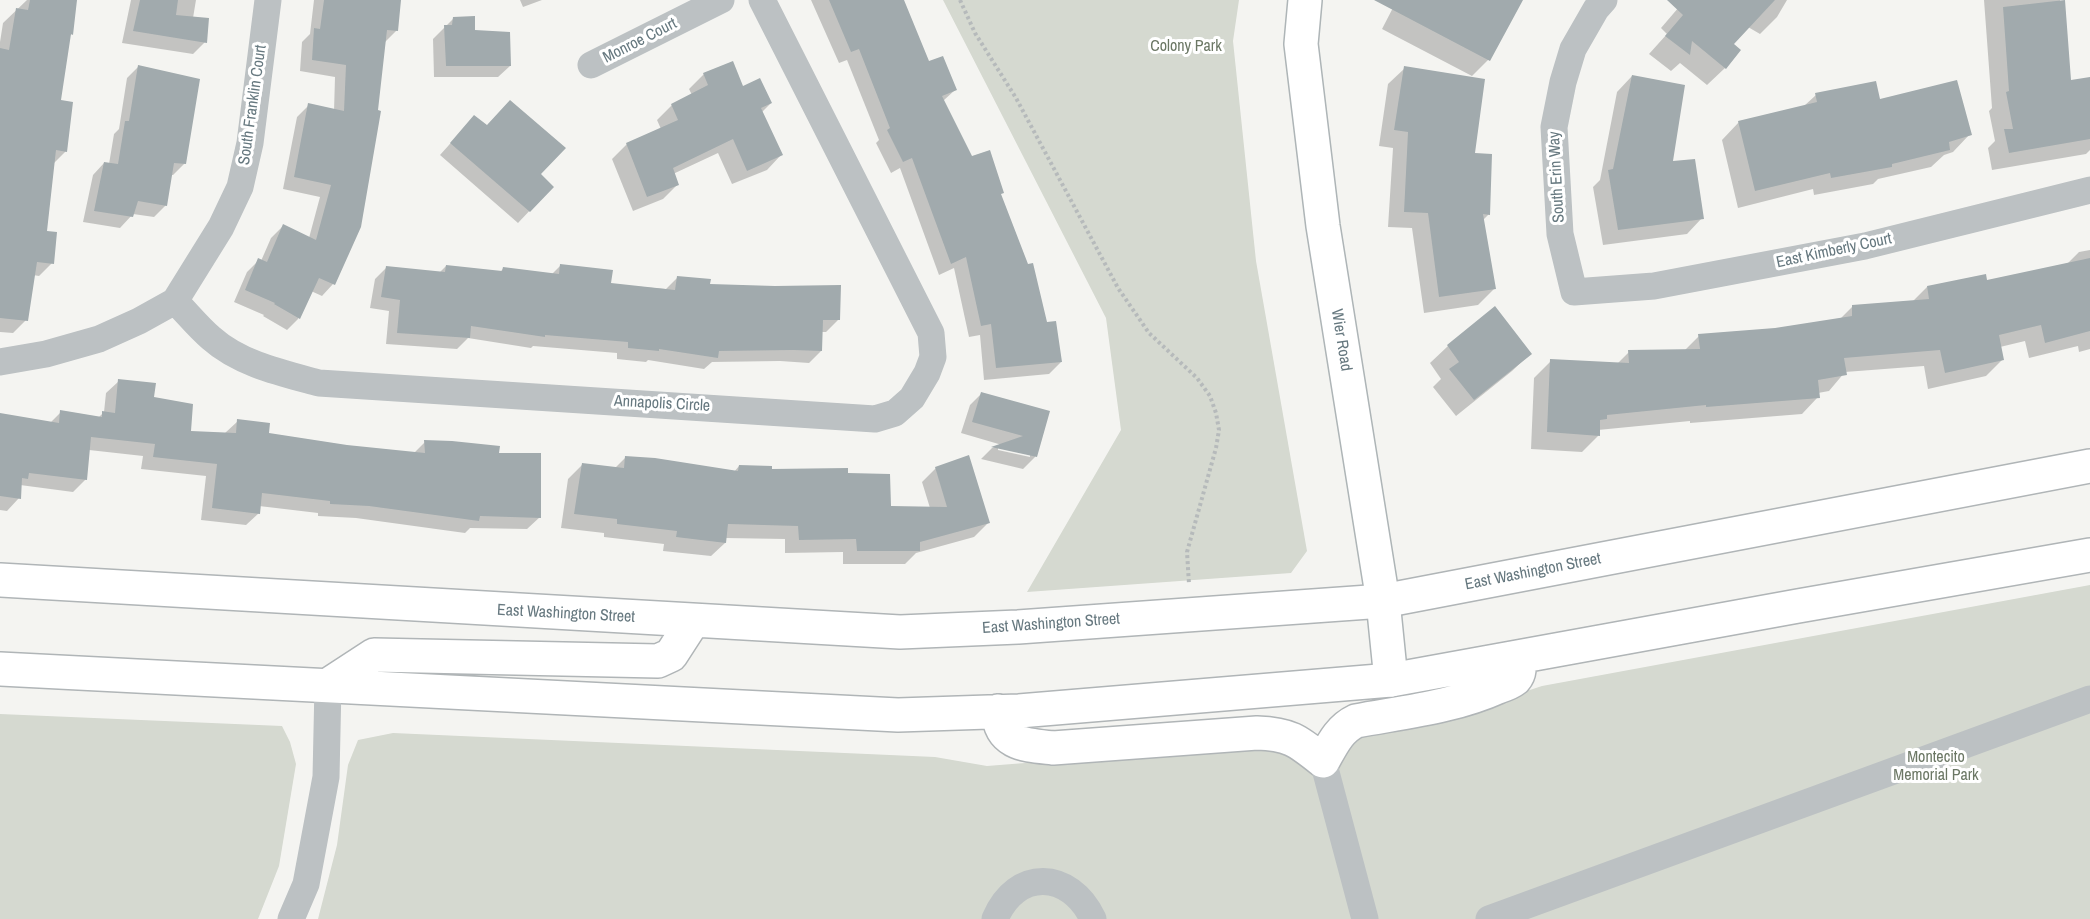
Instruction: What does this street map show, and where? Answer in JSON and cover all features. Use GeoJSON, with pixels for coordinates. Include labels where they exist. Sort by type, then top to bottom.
{"type":"FeatureCollection","features":[{"type":"Feature","properties":{"kind":"main road","name":"Wier Road"},"geometry":{"type":"LineString","coordinates":[[1305,0],[1301,44],[1323,226],[1383,601],[1391,680]]}},
{"type":"Feature","properties":{"kind":"main road","name":"East Washington Street"},"geometry":{"type":"LineString","coordinates":[[0,580],[900,632],[1018,627],[1383,601],[2090,466]]}},
{"type":"Feature","properties":{"kind":"main road"},"geometry":{"type":"LineString","coordinates":[[0,669],[898,715],[998,711],[1391,680],[2090,555]]}},
{"type":"Feature","properties":{"kind":"main road"},"geometry":{"type":"LineString","coordinates":[[328,685],[374,655],[658,662],[671,655],[693,621]]}},
{"type":"Feature","properties":{"kind":"main road"},"geometry":{"type":"LineString","coordinates":[[998,711],[999,723],[1003,732],[1013,741],[1028,746],[1053,748],[1277,733],[1301,743],[1323,761],[1340,732],[1348,725],[1356,721],[1456,702],[1488,692],[1517,677],[1520,668],[1518,657]]}},
{"type":"Feature","properties":{"kind":"street","name":"South Franklin Court"},"geometry":{"type":"LineString","coordinates":[[175,301],[221,227],[240,187],[250,144],[268,0]]}},
{"type":"Feature","properties":{"kind":"street","name":"Monroe Court"},"geometry":{"type":"LineString","coordinates":[[591,65],[721,0]]}},
{"type":"Feature","properties":{"kind":"street","name":"Annapolis Circle"},"geometry":{"type":"LineString","coordinates":[[175,301],[211,339],[239,357],[267,368],[319,383],[875,419],[895,413],[912,398],[927,373],[933,357],[932,333],[762,0]]}},
{"type":"Feature","properties":{"kind":"street","name":"South Erin Way"},"geometry":{"type":"LineString","coordinates":[[1574,292],[1560,234],[1554,127],[1563,82],[1573,49],[1596,9],[1604,0]]}},
{"type":"Feature","properties":{"kind":"street","name":"East Kimberly Court"},"geometry":{"type":"LineString","coordinates":[[1574,292],[1654,286],[1865,246],[2090,190]]}},
{"type":"Feature","properties":{"kind":"street"},"geometry":{"type":"LineString","coordinates":[[0,362],[46,354],[99,339],[175,301]]}},
{"type":"Feature","properties":{"kind":"street"},"geometry":{"type":"LineString","coordinates":[[291,919],[306,884],[326,777],[328,685]]}},
{"type":"Feature","properties":{"kind":"street"},"geometry":{"type":"LineString","coordinates":[[1489,919],[2090,699]]}},
{"type":"Feature","properties":{"kind":"street"},"geometry":{"type":"LineString","coordinates":[[1323,761],[1365,919]]}},
{"type":"Feature","properties":{"kind":"street"},"geometry":{"type":"LineString","coordinates":[[995,919],[1000,905],[1012,892],[1027,884],[1043,882],[1060,884],[1074,892],[1086,904],[1093,919]]}},
{"type":"Feature","properties":{"kind":"path"},"geometry":{"type":"LineString","coordinates":[[960,0],[975,33],[1016,99],[1118,288],[1149,333],[1197,378],[1210,396],[1219,430],[1187,552],[1190,588]]}},
{"type":"Feature","properties":{"kind":"green space","name":"Colony Park"},"geometry":{"type":"Polygon","coordinates":[[[943,0],[1239,0],[1233,41],[1256,261],[1307,551],[1291,573],[1027,592],[1121,430],[1106,318],[943,0]]]}},
{"type":"Feature","properties":{"kind":"green space","name":"Montecito Memorial Park"},"geometry":{"type":"Polygon","coordinates":[[[2090,585],[2090,919],[318,919],[337,845],[348,765],[358,740],[393,733],[935,757],[987,766],[1264,744],[1454,715],[1542,686],[2090,585]]]}},
{"type":"Feature","properties":{"kind":"green space"},"geometry":{"type":"Polygon","coordinates":[[[0,714],[282,726],[290,742],[296,764],[279,866],[258,919],[0,919],[0,714]]]}},
{"type":"Feature","properties":{"kind":"building"},"geometry":{"type":"Polygon","coordinates":[[[30,0],[77,0],[61,100],[73,102],[67,152],[56,150],[47,231],[57,232],[54,264],[37,262],[28,321],[0,318],[0,48],[9,50],[16,8],[28,10],[30,0]]]}},
{"type":"Feature","properties":{"kind":"building"},"geometry":{"type":"Polygon","coordinates":[[[140,0],[178,0],[176,15],[209,18],[207,43],[133,31],[140,0]]]}},
{"type":"Feature","properties":{"kind":"building"},"geometry":{"type":"Polygon","coordinates":[[[324,0],[401,0],[398,31],[387,30],[378,110],[381,111],[361,227],[335,285],[319,278],[300,319],[275,303],[245,290],[258,258],[267,262],[283,224],[316,240],[331,185],[294,177],[308,103],[344,111],[346,65],[312,60],[314,28],[320,29],[324,0]]]}},
{"type":"Feature","properties":{"kind":"building"},"geometry":{"type":"Polygon","coordinates":[[[829,0],[904,0],[929,61],[943,56],[957,90],[942,96],[972,156],[990,150],[1004,193],[1001,194],[1028,264],[1033,263],[1047,322],[1056,321],[1062,362],[996,368],[991,324],[981,326],[966,257],[951,264],[912,158],[903,162],[887,130],[890,128],[859,49],[851,52],[829,0]]]}},
{"type":"Feature","properties":{"kind":"building"},"geometry":{"type":"Polygon","coordinates":[[[1374,0],[1523,0],[1490,61],[1374,0]]]}},
{"type":"Feature","properties":{"kind":"building"},"geometry":{"type":"Polygon","coordinates":[[[1667,0],[1775,0],[1734,44],[1741,50],[1726,69],[1692,41],[1690,55],[1665,36],[1683,15],[1667,0]]]}},
{"type":"Feature","properties":{"kind":"building"},"geometry":{"type":"Polygon","coordinates":[[[2065,0],[2071,80],[2090,77],[2090,139],[2009,153],[2004,129],[2013,129],[2006,92],[2009,91],[2003,7],[2065,0]]]}},
{"type":"Feature","properties":{"kind":"building"},"geometry":{"type":"Polygon","coordinates":[[[475,16],[475,30],[510,32],[511,66],[446,66],[444,25],[452,25],[453,17],[475,16]]]}},
{"type":"Feature","properties":{"kind":"building"},"geometry":{"type":"Polygon","coordinates":[[[733,61],[743,86],[760,78],[772,103],[761,108],[783,155],[747,171],[733,139],[673,168],[679,185],[647,197],[626,143],[678,120],[671,104],[708,85],[703,73],[733,61]]]}},
{"type":"Feature","properties":{"kind":"building"},"geometry":{"type":"Polygon","coordinates":[[[138,65],[200,79],[186,164],[174,163],[167,206],[138,201],[133,217],[94,211],[104,162],[118,164],[125,121],[129,121],[138,65]]]}},
{"type":"Feature","properties":{"kind":"building"},"geometry":{"type":"Polygon","coordinates":[[[1404,66],[1485,79],[1475,153],[1492,154],[1490,215],[1483,214],[1496,289],[1439,297],[1428,213],[1404,212],[1408,132],[1394,130],[1404,66]]]}},
{"type":"Feature","properties":{"kind":"building"},"geometry":{"type":"Polygon","coordinates":[[[1632,75],[1685,85],[1673,161],[1695,159],[1704,219],[1618,230],[1608,170],[1613,169],[1632,75]]]}},
{"type":"Feature","properties":{"kind":"building"},"geometry":{"type":"Polygon","coordinates":[[[1957,80],[1972,135],[1949,142],[1950,150],[1892,164],[1892,167],[1831,178],[1830,173],[1755,191],[1738,121],[1817,102],[1815,93],[1876,81],[1880,99],[1957,80]]]}},
{"type":"Feature","properties":{"kind":"building"},"geometry":{"type":"Polygon","coordinates":[[[510,100],[566,148],[541,174],[554,187],[530,212],[450,143],[474,115],[487,125],[510,100]]]}},
{"type":"Feature","properties":{"kind":"building"},"geometry":{"type":"Polygon","coordinates":[[[2090,258],[2090,331],[2045,343],[2041,325],[1999,335],[2004,360],[1945,373],[1940,350],[1844,358],[1847,375],[1818,380],[1820,398],[1706,407],[1706,405],[1607,415],[1607,419],[1600,420],[1600,436],[1547,432],[1550,359],[1629,363],[1628,350],[1700,349],[1698,334],[1775,328],[1852,316],[1852,305],[1929,299],[1927,286],[1986,274],[1987,280],[2090,258]]]}},
{"type":"Feature","properties":{"kind":"building"},"geometry":{"type":"Polygon","coordinates":[[[560,264],[613,270],[611,283],[675,290],[677,276],[711,279],[710,284],[841,285],[840,320],[823,320],[822,351],[719,351],[718,358],[659,349],[659,351],[628,348],[628,342],[545,335],[545,337],[471,326],[470,338],[397,333],[400,300],[381,297],[386,266],[445,272],[446,265],[502,271],[503,267],[559,274],[560,264]]]}},
{"type":"Feature","properties":{"kind":"building"},"geometry":{"type":"Polygon","coordinates":[[[1495,306],[1532,354],[1474,400],[1449,369],[1459,362],[1447,345],[1495,306]]]}},
{"type":"Feature","properties":{"kind":"building"},"geometry":{"type":"Polygon","coordinates":[[[118,379],[156,383],[154,397],[193,404],[191,431],[236,433],[237,419],[270,423],[269,433],[347,445],[425,453],[424,440],[452,441],[500,446],[499,453],[541,453],[541,518],[480,516],[479,521],[369,506],[330,504],[330,501],[262,493],[260,514],[212,508],[217,464],[153,457],[155,444],[91,437],[87,480],[29,473],[28,479],[22,478],[21,499],[0,496],[0,413],[59,423],[60,410],[102,417],[102,411],[115,413],[118,379]]]}},
{"type":"Feature","properties":{"kind":"building"},"geometry":{"type":"Polygon","coordinates":[[[981,392],[1050,411],[1037,457],[991,447],[1023,436],[972,422],[981,392]]]}},
{"type":"Feature","properties":{"kind":"building"},"geometry":{"type":"Polygon","coordinates":[[[969,455],[990,523],[920,542],[920,551],[857,551],[856,539],[799,540],[798,526],[728,524],[726,543],[676,537],[677,531],[617,524],[617,519],[574,514],[582,463],[624,468],[625,456],[655,458],[738,471],[739,465],[772,466],[772,469],[848,468],[848,473],[890,474],[891,506],[947,507],[935,467],[969,455]]]}}]}
